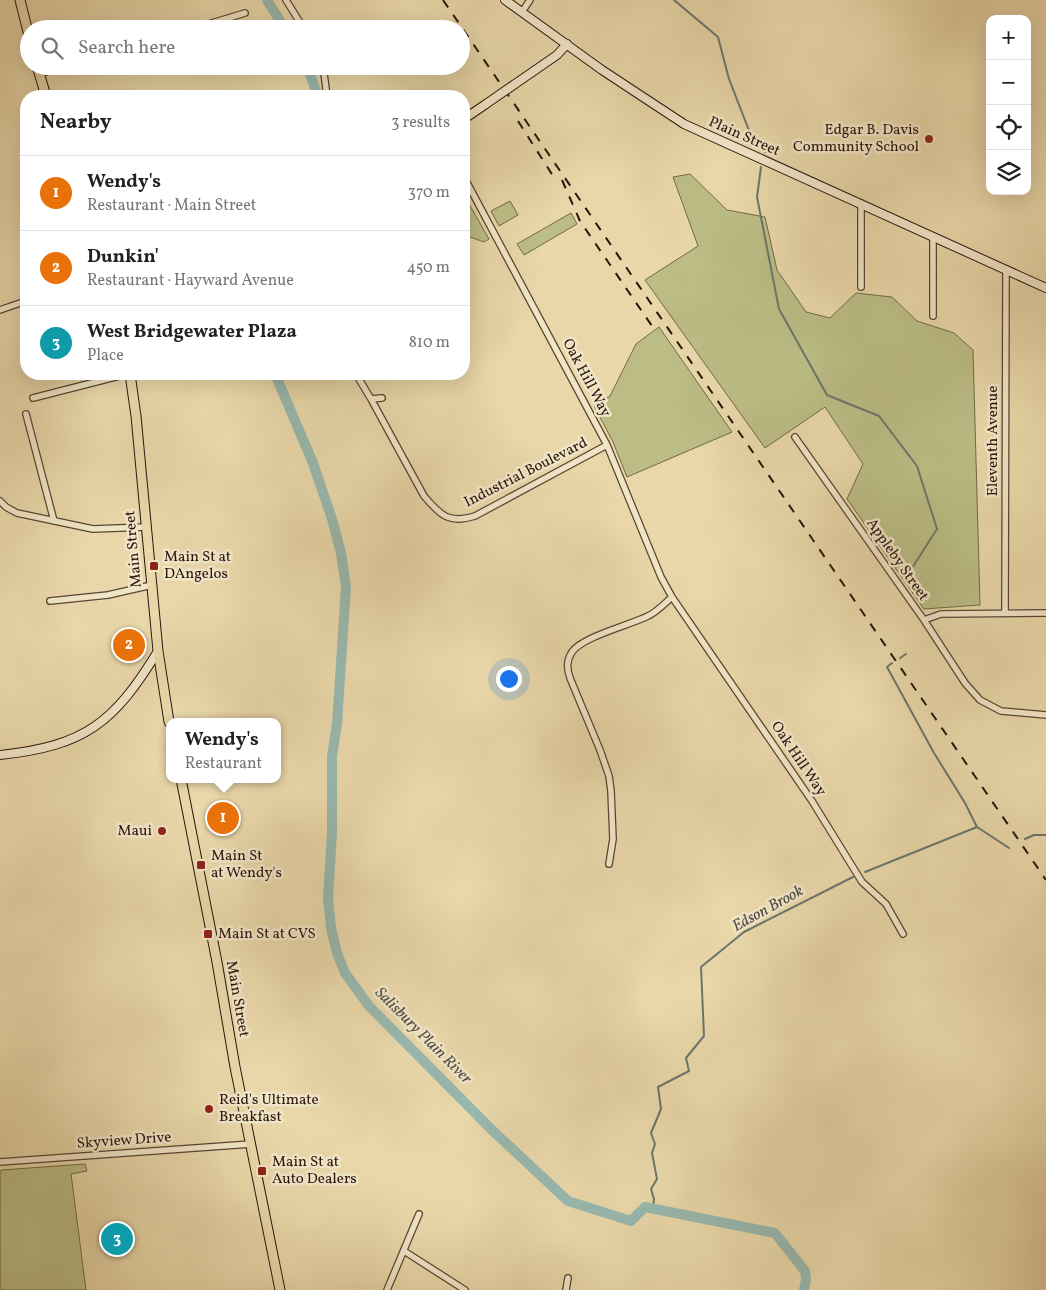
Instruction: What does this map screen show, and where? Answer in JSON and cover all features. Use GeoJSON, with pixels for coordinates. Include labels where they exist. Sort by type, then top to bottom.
{"type":"FeatureCollection","features":[{"type":"Feature","properties":{"kind":"main road"},"geometry":{"type":"LineString","coordinates":[[20,0],[25,20]]}},
{"type":"Feature","properties":{"kind":"main road","name":"Plain Street"},"geometry":{"type":"LineString","coordinates":[[505,0],[642,98],[684,124],[1046,288]]}},
{"type":"Feature","properties":{"kind":"main road"},"geometry":{"type":"LineString","coordinates":[[470,115],[557,55],[567,44]]}},
{"type":"Feature","properties":{"kind":"main road"},"geometry":{"type":"LineString","coordinates":[[40,75],[44,90]]}},
{"type":"Feature","properties":{"kind":"main road","name":"Main Street"},"geometry":{"type":"LineString","coordinates":[[129,380],[136,416],[160,668],[169,718]]}},
{"type":"Feature","properties":{"kind":"main road"},"geometry":{"type":"LineString","coordinates":[[0,755],[52,746],[87,732],[116,710],[144,674],[158,651]]}},
{"type":"Feature","properties":{"kind":"main road"},"geometry":{"type":"LineString","coordinates":[[144,674],[150,669],[160,668]]}},
{"type":"Feature","properties":{"kind":"main road","name":"Main Street"},"geometry":{"type":"LineString","coordinates":[[182,783],[250,1144],[280,1290]]}},
{"type":"Feature","properties":{"kind":"street"},"geometry":{"type":"LineString","coordinates":[[286,0],[298,20]]}},
{"type":"Feature","properties":{"kind":"street"},"geometry":{"type":"LineString","coordinates":[[522,12],[530,0]]}},
{"type":"Feature","properties":{"kind":"street"},"geometry":{"type":"LineString","coordinates":[[222,20],[245,13]]}},
{"type":"Feature","properties":{"kind":"street"},"geometry":{"type":"LineString","coordinates":[[324,75],[326,90]]}},
{"type":"Feature","properties":{"kind":"street","name":"Oak Hill Way"},"geometry":{"type":"LineString","coordinates":[[470,188],[607,445],[660,577],[672,598],[812,801],[862,882],[886,904],[903,934]]}},
{"type":"Feature","properties":{"kind":"street"},"geometry":{"type":"LineString","coordinates":[[861,203],[861,287]]}},
{"type":"Feature","properties":{"kind":"street"},"geometry":{"type":"LineString","coordinates":[[933,236],[933,316]]}},
{"type":"Feature","properties":{"kind":"street","name":"Eleventh Avenue"},"geometry":{"type":"LineString","coordinates":[[1005,613],[1006,270]]}},
{"type":"Feature","properties":{"kind":"street"},"geometry":{"type":"LineString","coordinates":[[0,310],[20,303]]}},
{"type":"Feature","properties":{"kind":"street"},"geometry":{"type":"LineString","coordinates":[[32,398],[104,380]]}},
{"type":"Feature","properties":{"kind":"street","name":"Industrial Boulevard"},"geometry":{"type":"LineString","coordinates":[[360,380],[424,496],[435,508],[449,518],[461,520],[475,516],[607,445]]}},
{"type":"Feature","properties":{"kind":"street"},"geometry":{"type":"LineString","coordinates":[[371,399],[382,398]]}},
{"type":"Feature","properties":{"kind":"street"},"geometry":{"type":"LineString","coordinates":[[26,414],[54,522]]}},
{"type":"Feature","properties":{"kind":"street","name":"Appleby Street"},"geometry":{"type":"LineString","coordinates":[[795,437],[924,620],[941,614],[1046,613]]}},
{"type":"Feature","properties":{"kind":"street"},"geometry":{"type":"LineString","coordinates":[[0,501],[10,511],[93,529],[146,527]]}},
{"type":"Feature","properties":{"kind":"street"},"geometry":{"type":"LineString","coordinates":[[50,602],[108,595],[152,585]]}},
{"type":"Feature","properties":{"kind":"street"},"geometry":{"type":"LineString","coordinates":[[609,864],[614,838],[609,776],[570,678],[568,662],[572,653],[583,643],[648,616],[672,598]]}},
{"type":"Feature","properties":{"kind":"street"},"geometry":{"type":"LineString","coordinates":[[924,620],[965,683],[980,700],[1001,711],[1046,715]]}},
{"type":"Feature","properties":{"kind":"street","name":"Skyview Drive"},"geometry":{"type":"LineString","coordinates":[[0,1162],[250,1144]]}},
{"type":"Feature","properties":{"kind":"street"},"geometry":{"type":"LineString","coordinates":[[387,1290],[419,1214]]}},
{"type":"Feature","properties":{"kind":"street"},"geometry":{"type":"LineString","coordinates":[[404,1251],[465,1290]]}},
{"type":"Feature","properties":{"kind":"street"},"geometry":{"type":"LineString","coordinates":[[566,1290],[568,1278]]}},
{"type":"Feature","properties":{"kind":"green space"},"geometry":{"type":"Polygon","coordinates":[[[690,174],[727,210],[765,217],[777,270],[806,312],[830,318],[856,293],[892,297],[917,321],[954,333],[973,350],[980,605],[924,609],[847,499],[863,464],[825,407],[765,448],[645,280],[698,246],[673,177],[690,174]]]}},
{"type":"Feature","properties":{"kind":"green space"},"geometry":{"type":"Polygon","coordinates":[[[510,201],[518,215],[499,226],[491,211],[510,201]]]}},
{"type":"Feature","properties":{"kind":"green space"},"geometry":{"type":"Polygon","coordinates":[[[470,206],[489,239],[484,242],[470,237],[470,206]]]}},
{"type":"Feature","properties":{"kind":"green space"},"geometry":{"type":"Polygon","coordinates":[[[571,213],[577,224],[524,255],[517,244],[571,213]]]}},
{"type":"Feature","properties":{"kind":"green space"},"geometry":{"type":"Polygon","coordinates":[[[659,327],[732,432],[627,477],[613,442],[594,406],[610,396],[636,344],[659,327]]]}},
{"type":"Feature","properties":{"kind":"green space"},"geometry":{"type":"Polygon","coordinates":[[[85,1164],[87,1171],[71,1174],[86,1290],[0,1290],[1,1170],[85,1164]]]}},
{"type":"Feature","properties":{"kind":"waterway","name":"Salisbury Plain River"},"geometry":{"type":"LineString","coordinates":[[267,0],[279,20]]}},
{"type":"Feature","properties":{"kind":"waterway"},"geometry":{"type":"LineString","coordinates":[[674,0],[718,37],[729,79],[750,133],[764,142],[765,152]]}},
{"type":"Feature","properties":{"kind":"waterway","name":"Salisbury Plain River"},"geometry":{"type":"LineString","coordinates":[[310,75],[316,90]]}},
{"type":"Feature","properties":{"kind":"waterway"},"geometry":{"type":"LineString","coordinates":[[761,167],[757,197],[779,309],[827,395],[879,416],[917,466],[937,529],[912,568]]}},
{"type":"Feature","properties":{"kind":"waterway","name":"Salisbury Plain River"},"geometry":{"type":"LineString","coordinates":[[278,380],[313,463],[332,519],[341,553],[346,587],[337,724],[332,756],[332,833],[328,898],[331,928],[337,953],[345,973],[369,1006],[492,1130],[568,1201],[631,1221],[645,1207],[775,1233],[805,1271],[804,1290]]}},
{"type":"Feature","properties":{"kind":"waterway"},"geometry":{"type":"LineString","coordinates":[[900,658],[906,654]]}},
{"type":"Feature","properties":{"kind":"waterway"},"geometry":{"type":"LineString","coordinates":[[892,663],[887,667],[977,827]]}},
{"type":"Feature","properties":{"kind":"waterway","name":"Edson Brook"},"geometry":{"type":"LineString","coordinates":[[865,872],[977,827],[1009,848]]}},
{"type":"Feature","properties":{"kind":"waterway","name":"Edson Brook"},"geometry":{"type":"LineString","coordinates":[[1025,839],[1034,835],[1046,835]]}},
{"type":"Feature","properties":{"kind":"waterway","name":"Edson Brook"},"geometry":{"type":"LineString","coordinates":[[653,1208],[654,1199],[651,1189],[657,1179],[652,1153],[655,1144],[651,1133],[661,1109],[658,1087],[689,1071],[686,1058],[704,1036],[701,967],[744,932],[853,877]]}},
{"type":"Feature","properties":{"kind":"railway"},"geometry":{"type":"LineString","coordinates":[[443,0],[457,20]]}},
{"type":"Feature","properties":{"kind":"railway"},"geometry":{"type":"LineString","coordinates":[[470,39],[1046,880]]}},
{"type":"Feature","properties":{"kind":"railway"},"geometry":{"type":"LineString","coordinates":[[518,121],[555,179]]}},
{"type":"Feature","properties":{"kind":"railway"},"geometry":{"type":"LineString","coordinates":[[562,180],[580,221],[652,326]]}},
{"type":"Feature","properties":{"kind":"place","name":"Edgar B. Davis Community School"},"geometry":{"type":"Point","coordinates":[929,139]}},
{"type":"Feature","properties":{"kind":"place","name":"Main St at DAngelos"},"geometry":{"type":"Point","coordinates":[154,566]}},
{"type":"Feature","properties":{"kind":"place","name":"Dunkin'"},"geometry":{"type":"Point","coordinates":[129,645]}},
{"type":"Feature","properties":{"kind":"place","name":"Wendy's"},"geometry":{"type":"Point","coordinates":[223,818]}},
{"type":"Feature","properties":{"kind":"place","name":"Maui"},"geometry":{"type":"Point","coordinates":[162,831]}},
{"type":"Feature","properties":{"kind":"place","name":"Main St at Wendy's"},"geometry":{"type":"Point","coordinates":[201,865]}},
{"type":"Feature","properties":{"kind":"place","name":"Main St at CVS"},"geometry":{"type":"Point","coordinates":[208,934]}},
{"type":"Feature","properties":{"kind":"place","name":"Reid's Ultimate Breakfast"},"geometry":{"type":"Point","coordinates":[209,1109]}},
{"type":"Feature","properties":{"kind":"place","name":"Main St at Auto Dealers"},"geometry":{"type":"Point","coordinates":[262,1171]}},
{"type":"Feature","properties":{"kind":"place","name":"West Bridgewater Plaza"},"geometry":{"type":"Point","coordinates":[117,1239]}}]}
